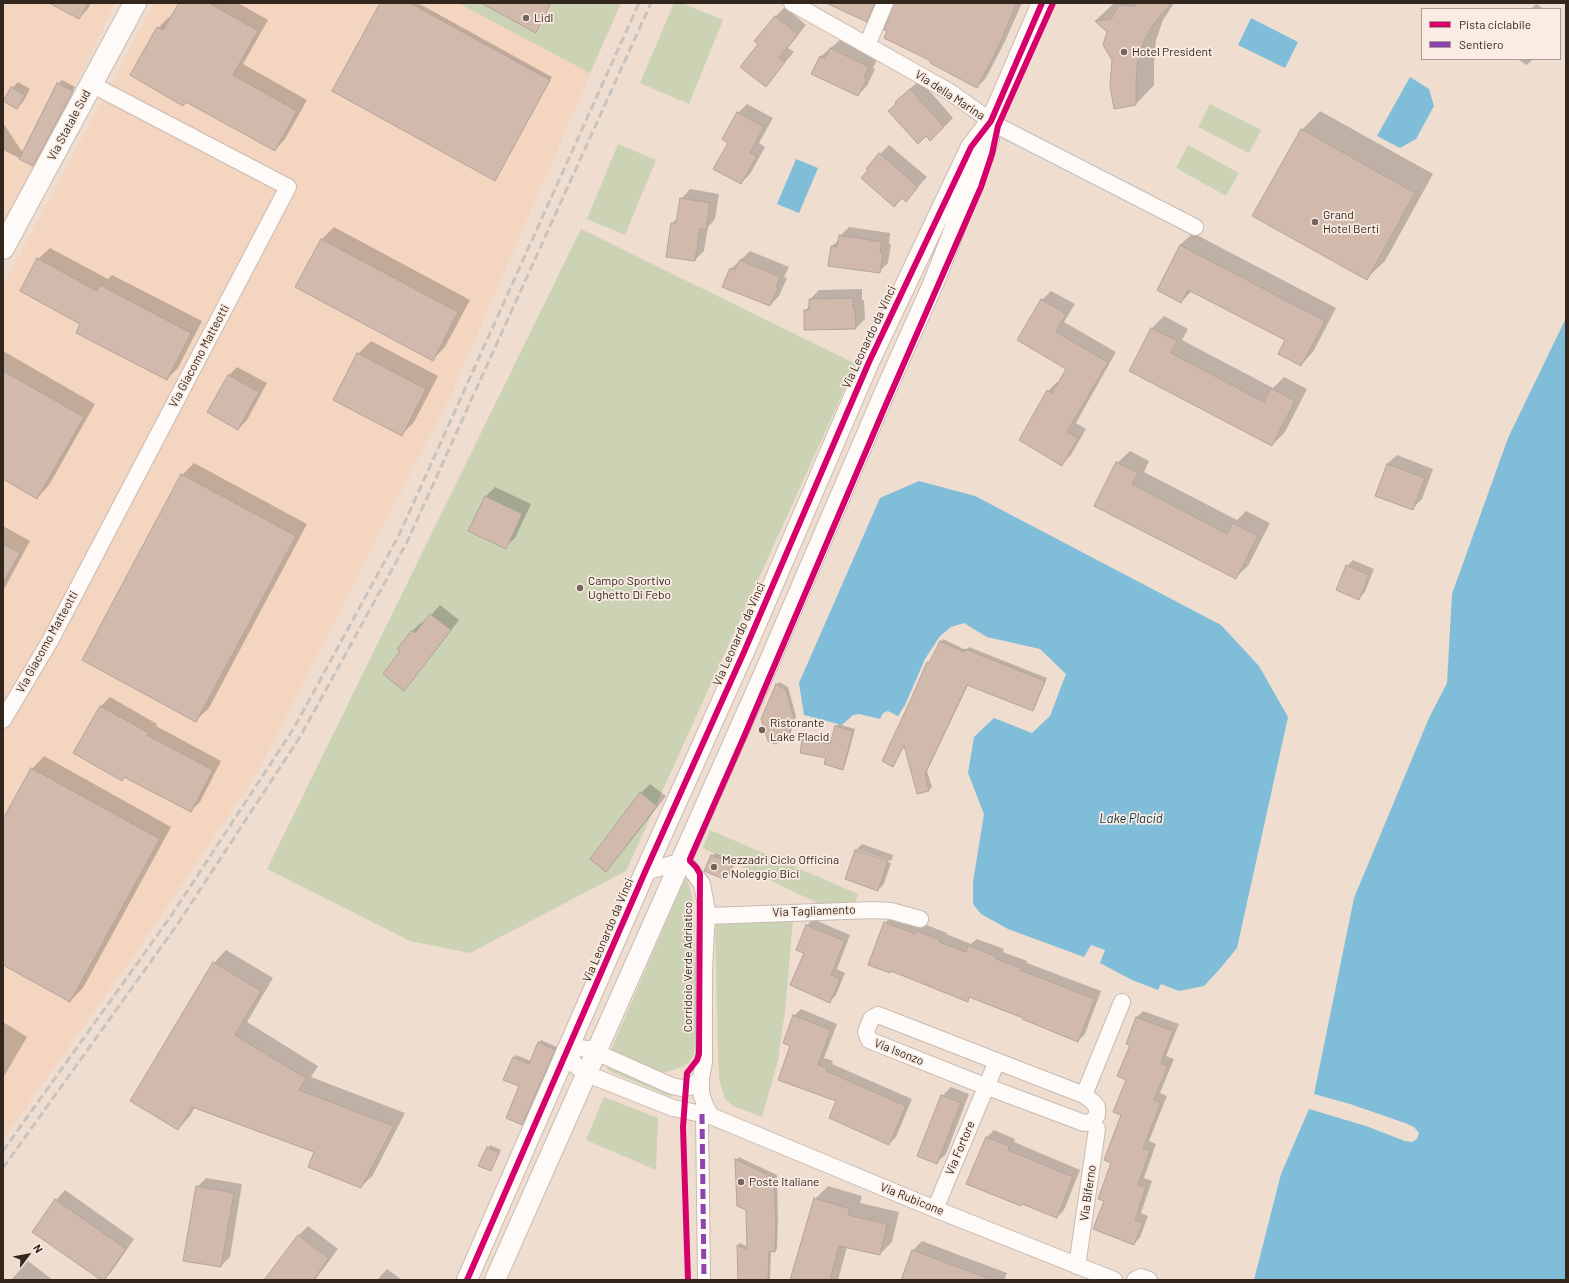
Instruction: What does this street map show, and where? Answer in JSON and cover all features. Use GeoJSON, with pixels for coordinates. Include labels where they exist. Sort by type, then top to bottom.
{"type":"FeatureCollection","features":[{"type":"Feature","properties":{"kind":"main road","name":"Via Statale Sud"},"geometry":{"type":"LineString","coordinates":[[3,248],[135,3]]}},
{"type":"Feature","properties":{"kind":"street","name":"Via della Marina"},"geometry":{"type":"LineString","coordinates":[[792,3],[950,92],[998,126],[1195,227]]}},
{"type":"Feature","properties":{"kind":"street"},"geometry":{"type":"LineString","coordinates":[[867,45],[885,3]]}},
{"type":"Feature","properties":{"kind":"street","name":"Via Leonardo da Vinci"},"geometry":{"type":"LineString","coordinates":[[467,1280],[645,872],[744,652],[869,362],[971,147],[990,121],[1042,3]]}},
{"type":"Feature","properties":{"kind":"street","name":"Via Giacomo Matteotti"},"geometry":{"type":"LineString","coordinates":[[3,720],[50,641],[288,187],[91,84]]}},
{"type":"Feature","properties":{"kind":"street","name":"Via Leonardo da Vinci"},"geometry":{"type":"LineString","coordinates":[[495,1280],[597,1052],[934,282],[989,140],[990,121]]}},
{"type":"Feature","properties":{"kind":"street"},"geometry":{"type":"LineString","coordinates":[[790,546],[814,558]]}},
{"type":"Feature","properties":{"kind":"street"},"geometry":{"type":"LineString","coordinates":[[645,872],[679,862],[689,867],[702,884],[708,916],[704,969],[704,1062],[701,1078],[701,1093],[705,1105],[706,1115],[704,1280]]}},
{"type":"Feature","properties":{"kind":"street"},"geometry":{"type":"LineString","coordinates":[[632,903],[642,901],[650,904],[654,910],[653,922]]}},
{"type":"Feature","properties":{"kind":"street","name":"Via Tagliamento"},"geometry":{"type":"LineString","coordinates":[[708,916],[873,910],[891,911],[920,919]]}},
{"type":"Feature","properties":{"kind":"street"},"geometry":{"type":"LineString","coordinates":[[1084,1095],[1122,1002]]}},
{"type":"Feature","properties":{"kind":"street","name":"Via Isonzo"},"geometry":{"type":"LineString","coordinates":[[878,1015],[1084,1095],[1093,1102],[1096,1107],[1097,1115],[1092,1122],[1084,1123],[986,1087],[869,1040],[866,1032],[872,1019],[878,1015]]}},
{"type":"Feature","properties":{"kind":"street","name":"Via Rubicone"},"geometry":{"type":"LineString","coordinates":[[706,1115],[672,1086],[597,1052],[582,1048],[567,1052],[576,1066],[587,1074],[673,1108],[706,1115],[935,1209],[1114,1280]]}},
{"type":"Feature","properties":{"kind":"street"},"geometry":{"type":"LineString","coordinates":[[986,1087],[997,1061]]}},
{"type":"Feature","properties":{"kind":"street","name":"Via Rubicone"},"geometry":{"type":"LineString","coordinates":[[672,1086],[690,1088],[701,1078]]}},
{"type":"Feature","properties":{"kind":"street","name":"Via Fortore"},"geometry":{"type":"LineString","coordinates":[[935,1209],[986,1087]]}},
{"type":"Feature","properties":{"kind":"street","name":"Via Biferno"},"geometry":{"type":"LineString","coordinates":[[1078,1266],[1097,1129],[1092,1122]]}},
{"type":"Feature","properties":{"kind":"street"},"geometry":{"type":"LineString","coordinates":[[516,1233],[508,1228],[504,1218],[523,1173],[520,1160]]}},
{"type":"Feature","properties":{"kind":"street"},"geometry":{"type":"LineString","coordinates":[[1135,1280],[1141,1277],[1149,1280]]}},
{"type":"Feature","properties":{"kind":"shaded area"},"geometry":{"type":"Polygon","coordinates":[[[3,3],[115,3],[73,91],[3,226],[3,3]]]}},
{"type":"Feature","properties":{"kind":"shaded area"},"geometry":{"type":"Polygon","coordinates":[[[154,3],[621,3],[453,390],[255,777],[117,980],[3,1139],[3,286],[154,3]]]}},
{"type":"Feature","properties":{"kind":"green space"},"geometry":{"type":"Polygon","coordinates":[[[458,3],[481,3],[537,33],[553,3],[621,3],[590,73],[458,3]]]}},
{"type":"Feature","properties":{"kind":"green space"},"geometry":{"type":"Polygon","coordinates":[[[674,3],[682,3],[723,20],[689,104],[640,83],[674,3]]]}},
{"type":"Feature","properties":{"kind":"green space"},"geometry":{"type":"Polygon","coordinates":[[[1210,104],[1261,130],[1249,153],[1198,127],[1210,104]]]}},
{"type":"Feature","properties":{"kind":"green space"},"geometry":{"type":"Polygon","coordinates":[[[618,144],[656,160],[625,235],[587,219],[618,144]]]}},
{"type":"Feature","properties":{"kind":"green space"},"geometry":{"type":"Polygon","coordinates":[[[1188,145],[1239,173],[1226,196],[1176,168],[1188,145]]]}},
{"type":"Feature","properties":{"kind":"green space","name":"Campo Sportivo Ughetto Di Febo"},"geometry":{"type":"Polygon","coordinates":[[[581,229],[856,364],[626,871],[470,953],[410,941],[267,869],[581,229]]]}},
{"type":"Feature","properties":{"kind":"green space"},"geometry":{"type":"Polygon","coordinates":[[[710,830],[858,894],[853,908],[830,909],[703,848],[710,830]]]}},
{"type":"Feature","properties":{"kind":"green space"},"geometry":{"type":"Polygon","coordinates":[[[686,876],[692,896],[694,914],[696,1025],[694,1054],[689,1063],[679,1068],[666,1072],[654,1071],[610,1052],[686,876]]]}},
{"type":"Feature","properties":{"kind":"green space"},"geometry":{"type":"Polygon","coordinates":[[[793,920],[785,1011],[778,1060],[762,1117],[733,1106],[725,1099],[719,1079],[715,923],[793,920]]]}},
{"type":"Feature","properties":{"kind":"green space"},"geometry":{"type":"Polygon","coordinates":[[[608,1067],[672,1094],[671,1097],[607,1070],[608,1067]]]}},
{"type":"Feature","properties":{"kind":"green space"},"geometry":{"type":"Polygon","coordinates":[[[604,1097],[658,1118],[656,1170],[586,1140],[604,1097]]]}},
{"type":"Feature","properties":{"kind":"water"},"geometry":{"type":"Polygon","coordinates":[[[1251,18],[1298,42],[1285,68],[1238,45],[1251,18]]]}},
{"type":"Feature","properties":{"kind":"water"},"geometry":{"type":"Polygon","coordinates":[[[1410,77],[1429,89],[1434,106],[1416,139],[1400,148],[1377,136],[1410,77]]]}},
{"type":"Feature","properties":{"kind":"water"},"geometry":{"type":"Polygon","coordinates":[[[796,159],[818,168],[799,213],[777,204],[796,159]]]}},
{"type":"Feature","properties":{"kind":"water"},"geometry":{"type":"Polygon","coordinates":[[[1566,318],[1566,1280],[1254,1280],[1281,1174],[1309,1109],[1366,1126],[1405,1141],[1412,1142],[1417,1139],[1419,1133],[1414,1127],[1405,1123],[1350,1104],[1314,1094],[1354,898],[1429,718],[1447,683],[1452,594],[1508,438],[1566,318]]]}},
{"type":"Feature","properties":{"kind":"water","name":"Lake Placid"},"geometry":{"type":"Polygon","coordinates":[[[919,481],[975,496],[1221,625],[1259,666],[1288,717],[1237,948],[1204,986],[1179,991],[1161,984],[1158,990],[1132,980],[1100,963],[1105,950],[1091,945],[1084,957],[1008,929],[981,914],[973,904],[973,882],[984,814],[968,773],[974,737],[994,718],[1032,733],[1050,716],[1066,674],[1040,649],[987,637],[964,623],[951,627],[940,636],[925,659],[905,705],[898,716],[888,711],[883,713],[880,719],[859,714],[853,715],[842,725],[804,715],[799,683],[880,498],[919,481]]]}},
{"type":"Feature","properties":{"kind":"building"},"geometry":{"type":"Polygon","coordinates":[[[49,3],[88,3],[79,19],[49,3]]]}},
{"type":"Feature","properties":{"kind":"building"},"geometry":{"type":"Polygon","coordinates":[[[179,3],[209,3],[258,31],[233,75],[297,111],[275,151],[186,102],[183,106],[130,75],[157,27],[163,30],[179,3]]]}},
{"type":"Feature","properties":{"kind":"building"},"geometry":{"type":"Polygon","coordinates":[[[380,3],[410,3],[550,80],[495,181],[332,91],[380,3]]]}},
{"type":"Feature","properties":{"kind":"building","name":"Lidl"},"geometry":{"type":"Polygon","coordinates":[[[481,3],[551,3],[536,33],[481,3]]]}},
{"type":"Feature","properties":{"kind":"building"},"geometry":{"type":"Polygon","coordinates":[[[826,3],[875,3],[867,22],[826,3]]]}},
{"type":"Feature","properties":{"kind":"building"},"geometry":{"type":"Polygon","coordinates":[[[894,3],[1017,3],[996,52],[977,88],[930,63],[931,61],[884,38],[887,31],[884,30],[894,3]]]}},
{"type":"Feature","properties":{"kind":"building","name":"Hotel President"},"geometry":{"type":"Polygon","coordinates":[[[1137,3],[1172,3],[1154,23],[1145,39],[1138,59],[1136,105],[1114,109],[1110,86],[1112,60],[1103,45],[1107,32],[1095,21],[1111,19],[1119,5],[1135,6],[1137,3]]]}},
{"type":"Feature","properties":{"kind":"building"},"geometry":{"type":"Polygon","coordinates":[[[775,16],[798,34],[779,58],[785,62],[766,87],[740,67],[758,44],[754,41],[775,16]]]}},
{"type":"Feature","properties":{"kind":"building"},"geometry":{"type":"Polygon","coordinates":[[[830,48],[869,67],[864,77],[867,78],[858,96],[811,74],[820,56],[825,59],[830,48]]]}},
{"type":"Feature","properties":{"kind":"building"},"geometry":{"type":"Polygon","coordinates":[[[57,83],[73,91],[33,166],[19,159],[57,83]]]}},
{"type":"Feature","properties":{"kind":"building"},"geometry":{"type":"Polygon","coordinates":[[[11,87],[25,95],[17,109],[3,101],[11,87]]]}},
{"type":"Feature","properties":{"kind":"building"},"geometry":{"type":"Polygon","coordinates":[[[910,89],[944,127],[930,141],[926,136],[918,144],[888,111],[896,104],[895,102],[910,89]]]}},
{"type":"Feature","properties":{"kind":"building"},"geometry":{"type":"Polygon","coordinates":[[[737,112],[764,127],[750,153],[757,156],[741,184],[713,169],[728,143],[722,139],[737,112]]]}},
{"type":"Feature","properties":{"kind":"building"},"geometry":{"type":"Polygon","coordinates":[[[1301,129],[1415,193],[1367,280],[1252,216],[1301,129]]]}},
{"type":"Feature","properties":{"kind":"building"},"geometry":{"type":"Polygon","coordinates":[[[879,153],[918,187],[906,202],[902,198],[894,207],[861,178],[868,170],[866,169],[879,153]]]}},
{"type":"Feature","properties":{"kind":"building"},"geometry":{"type":"Polygon","coordinates":[[[680,198],[710,203],[706,230],[700,229],[695,261],[666,257],[671,223],[676,223],[680,198]]]}},
{"type":"Feature","properties":{"kind":"building"},"geometry":{"type":"Polygon","coordinates":[[[839,235],[882,242],[880,253],[883,253],[880,273],[828,266],[831,246],[837,247],[839,235]]]}},
{"type":"Feature","properties":{"kind":"building"},"geometry":{"type":"Polygon","coordinates":[[[321,239],[458,312],[433,361],[295,287],[321,239]]]}},
{"type":"Feature","properties":{"kind":"building"},"geometry":{"type":"Polygon","coordinates":[[[1180,245],[1325,321],[1301,366],[1278,354],[1285,340],[1188,290],[1181,303],[1157,290],[1180,245]]]}},
{"type":"Feature","properties":{"kind":"building"},"geometry":{"type":"Polygon","coordinates":[[[37,258],[97,291],[100,285],[191,333],[167,380],[76,333],[80,324],[20,291],[37,258]]]}},
{"type":"Feature","properties":{"kind":"building"},"geometry":{"type":"Polygon","coordinates":[[[740,260],[780,277],[776,287],[778,288],[770,306],[722,287],[730,268],[735,270],[740,260]]]}},
{"type":"Feature","properties":{"kind":"building"},"geometry":{"type":"Polygon","coordinates":[[[853,298],[856,329],[804,330],[804,310],[809,310],[809,299],[853,298]]]}},
{"type":"Feature","properties":{"kind":"building"},"geometry":{"type":"Polygon","coordinates":[[[1041,299],[1066,314],[1056,332],[1108,362],[1067,432],[1078,438],[1062,466],[1019,440],[1047,390],[1052,393],[1066,369],[1017,340],[1041,299]]]}},
{"type":"Feature","properties":{"kind":"building"},"geometry":{"type":"Polygon","coordinates":[[[1151,328],[1177,341],[1171,353],[1264,402],[1271,388],[1295,401],[1272,446],[1129,371],[1151,328]]]}},
{"type":"Feature","properties":{"kind":"building"},"geometry":{"type":"Polygon","coordinates":[[[357,353],[426,389],[402,436],[333,400],[357,353]]]}},
{"type":"Feature","properties":{"kind":"building"},"geometry":{"type":"Polygon","coordinates":[[[3,371],[84,417],[37,499],[3,479],[3,371]]]}},
{"type":"Feature","properties":{"kind":"building"},"geometry":{"type":"Polygon","coordinates":[[[228,375],[259,392],[238,430],[207,412],[228,375]]]}},
{"type":"Feature","properties":{"kind":"building"},"geometry":{"type":"Polygon","coordinates":[[[1116,462],[1138,473],[1132,484],[1227,534],[1233,523],[1258,536],[1236,579],[1094,506],[1116,462]]]}},
{"type":"Feature","properties":{"kind":"building"},"geometry":{"type":"Polygon","coordinates":[[[1387,464],[1425,478],[1413,510],[1375,496],[1387,464]]]}},
{"type":"Feature","properties":{"kind":"building"},"geometry":{"type":"Polygon","coordinates":[[[181,474],[296,536],[196,722],[82,660],[181,474]]]}},
{"type":"Feature","properties":{"kind":"building"},"geometry":{"type":"Polygon","coordinates":[[[485,496],[522,514],[506,549],[468,531],[485,496]]]}},
{"type":"Feature","properties":{"kind":"building"},"geometry":{"type":"Polygon","coordinates":[[[3,544],[20,553],[3,583],[3,544]]]}},
{"type":"Feature","properties":{"kind":"building"},"geometry":{"type":"Polygon","coordinates":[[[1346,565],[1369,575],[1359,600],[1336,590],[1346,565]]]}},
{"type":"Feature","properties":{"kind":"building"},"geometry":{"type":"Polygon","coordinates":[[[430,614],[451,630],[404,691],[383,674],[400,651],[397,649],[412,630],[415,633],[430,614]]]}},
{"type":"Feature","properties":{"kind":"building"},"geometry":{"type":"Polygon","coordinates":[[[940,641],[964,652],[965,649],[1045,681],[1033,711],[967,685],[925,774],[929,791],[917,794],[904,745],[893,767],[882,761],[927,662],[929,663],[940,641]]]}},
{"type":"Feature","properties":{"kind":"building"},"geometry":{"type":"Polygon","coordinates":[[[776,684],[786,690],[794,719],[788,738],[775,744],[768,741],[761,719],[776,684]]]}},
{"type":"Feature","properties":{"kind":"building"},"geometry":{"type":"Polygon","coordinates":[[[100,706],[149,733],[147,735],[213,770],[191,812],[124,777],[122,781],[73,753],[100,706]]]}},
{"type":"Feature","properties":{"kind":"building"},"geometry":{"type":"Polygon","coordinates":[[[835,726],[853,731],[843,770],[824,764],[826,758],[800,753],[802,739],[830,744],[835,726]]]}},
{"type":"Feature","properties":{"kind":"building"},"geometry":{"type":"Polygon","coordinates":[[[31,768],[160,839],[70,1002],[3,965],[3,819],[31,768]]]}},
{"type":"Feature","properties":{"kind":"building"},"geometry":{"type":"Polygon","coordinates":[[[640,792],[657,806],[606,872],[590,859],[640,792]]]}},
{"type":"Feature","properties":{"kind":"building"},"geometry":{"type":"Polygon","coordinates":[[[855,850],[888,861],[878,891],[845,879],[855,850]]]}},
{"type":"Feature","properties":{"kind":"building"},"geometry":{"type":"Polygon","coordinates":[[[711,855],[733,865],[726,880],[704,871],[711,855]]]}},
{"type":"Feature","properties":{"kind":"building"},"geometry":{"type":"Polygon","coordinates":[[[884,922],[915,934],[916,931],[940,940],[939,942],[966,952],[968,945],[997,957],[996,959],[1021,968],[1020,970],[1095,999],[1078,1042],[969,997],[968,1002],[891,971],[890,973],[868,965],[884,922]]]}},
{"type":"Feature","properties":{"kind":"building"},"geometry":{"type":"Polygon","coordinates":[[[806,925],[845,941],[831,975],[840,979],[830,1003],[790,985],[804,953],[796,950],[806,925]]]}},
{"type":"Feature","properties":{"kind":"building"},"geometry":{"type":"Polygon","coordinates":[[[213,962],[261,991],[235,1035],[306,1078],[299,1090],[394,1126],[361,1188],[308,1167],[314,1152],[192,1107],[178,1130],[130,1101],[213,962]]]}},
{"type":"Feature","properties":{"kind":"building"},"geometry":{"type":"Polygon","coordinates":[[[793,1015],[831,1030],[818,1065],[827,1068],[826,1071],[906,1106],[889,1145],[829,1118],[836,1101],[778,1080],[790,1046],[783,1043],[793,1015]]]}},
{"type":"Feature","properties":{"kind":"building"},"geometry":{"type":"Polygon","coordinates":[[[1136,1017],[1173,1031],[1161,1063],[1168,1066],[1154,1100],[1161,1103],[1143,1148],[1150,1151],[1138,1185],[1146,1187],[1135,1220],[1143,1223],[1134,1245],[1093,1229],[1104,1201],[1098,1199],[1111,1163],[1104,1160],[1121,1115],[1113,1112],[1126,1080],[1117,1076],[1130,1045],[1126,1044],[1136,1017]]]}},
{"type":"Feature","properties":{"kind":"building"},"geometry":{"type":"Polygon","coordinates":[[[538,1042],[555,1050],[522,1125],[506,1118],[519,1086],[503,1080],[513,1057],[529,1064],[538,1042]]]}},
{"type":"Feature","properties":{"kind":"building"},"geometry":{"type":"Polygon","coordinates":[[[941,1095],[961,1103],[937,1164],[917,1156],[941,1095]]]}},
{"type":"Feature","properties":{"kind":"building"},"geometry":{"type":"Polygon","coordinates":[[[986,1137],[1009,1146],[1008,1150],[1073,1177],[1057,1218],[1022,1204],[1021,1206],[966,1184],[986,1137]]]}},
{"type":"Feature","properties":{"kind":"building"},"geometry":{"type":"Polygon","coordinates":[[[487,1147],[499,1153],[491,1171],[478,1166],[487,1147]]]}},
{"type":"Feature","properties":{"kind":"building"},"geometry":{"type":"Polygon","coordinates":[[[735,1159],[774,1178],[776,1223],[775,1252],[769,1251],[768,1280],[738,1280],[737,1245],[747,1250],[746,1210],[737,1206],[735,1159]]]}},
{"type":"Feature","properties":{"kind":"building"},"geometry":{"type":"Polygon","coordinates":[[[196,1186],[234,1193],[221,1267],[183,1261],[196,1186]]]}},
{"type":"Feature","properties":{"kind":"building"},"geometry":{"type":"Polygon","coordinates":[[[814,1198],[850,1209],[848,1215],[887,1224],[880,1255],[839,1246],[830,1280],[790,1280],[814,1198]]]}},
{"type":"Feature","properties":{"kind":"building"},"geometry":{"type":"Polygon","coordinates":[[[55,1199],[126,1249],[104,1280],[101,1280],[32,1232],[55,1199]]]}},
{"type":"Feature","properties":{"kind":"building"},"geometry":{"type":"Polygon","coordinates":[[[298,1235],[329,1258],[313,1280],[264,1280],[298,1235]]]}},
{"type":"Feature","properties":{"kind":"building"},"geometry":{"type":"Polygon","coordinates":[[[912,1250],[990,1279],[901,1280],[912,1250]]]}},
{"type":"Feature","properties":{"kind":"railway"},"geometry":{"type":"LineString","coordinates":[[3,1151],[171,916],[294,728],[399,535],[639,3]]}},
{"type":"Feature","properties":{"kind":"railway"},"geometry":{"type":"LineString","coordinates":[[3,1168],[177,925],[300,737],[407,542],[651,3]]}},
{"type":"Feature","properties":{"kind":"marked path"},"geometry":{"type":"LineString","coordinates":[[702,1114],[704,1280]]}},
{"type":"Feature","properties":{"kind":"cycle path"},"geometry":{"type":"LineString","coordinates":[[467,1280],[645,872],[744,652],[869,362],[971,147],[991,121],[1042,3]]}},
{"type":"Feature","properties":{"kind":"cycle path","name":"Corridoio Verde Adriatico"},"geometry":{"type":"LineString","coordinates":[[688,1280],[683,1127],[687,1073],[697,1060],[699,1054],[700,874],[690,859],[981,187],[992,154],[998,126],[1053,3]]}},
{"type":"Feature","properties":{"kind":"place","name":"Lidl"},"geometry":{"type":"Point","coordinates":[526,18]}},
{"type":"Feature","properties":{"kind":"place","name":"Hotel President"},"geometry":{"type":"Point","coordinates":[1124,52]}},
{"type":"Feature","properties":{"kind":"place","name":"Grand Hotel Berti"},"geometry":{"type":"Point","coordinates":[1315,222]}},
{"type":"Feature","properties":{"kind":"place","name":"Campo Sportivo Ughetto Di Febo"},"geometry":{"type":"Point","coordinates":[580,588]}},
{"type":"Feature","properties":{"kind":"place","name":"Ristorante Lake Placid"},"geometry":{"type":"Point","coordinates":[762,730]}},
{"type":"Feature","properties":{"kind":"place","name":"Mezzadri Ciclo Officina e Noleggio Bici"},"geometry":{"type":"Point","coordinates":[714,867]}},
{"type":"Feature","properties":{"kind":"place","name":"Poste Italiane"},"geometry":{"type":"Point","coordinates":[741,1182]}}]}
